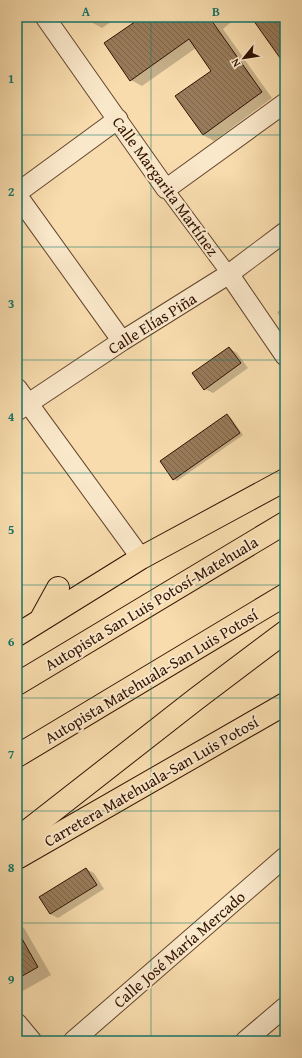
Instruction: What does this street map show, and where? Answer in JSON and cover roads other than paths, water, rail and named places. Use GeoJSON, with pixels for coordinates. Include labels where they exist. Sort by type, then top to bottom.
{"type":"FeatureCollection","features":[{"type":"Feature","properties":{"kind":"main road"},"geometry":{"type":"LineString","coordinates":[[17,635],[141,558],[285,480]]}},
{"type":"Feature","properties":{"kind":"main road","name":"Autopista San Luis Potosí-Matehuala"},"geometry":{"type":"LineString","coordinates":[[17,684],[285,523]]}},
{"type":"Feature","properties":{"kind":"main road"},"geometry":{"type":"LineString","coordinates":[[40,621],[58,588]]}},
{"type":"Feature","properties":{"kind":"main road","name":"Autopista Matehuala-San Luis Potosí"},"geometry":{"type":"LineString","coordinates":[[17,756],[285,595]]}},
{"type":"Feature","properties":{"kind":"main road"},"geometry":{"type":"LineString","coordinates":[[17,839],[196,699],[285,632]]}},
{"type":"Feature","properties":{"kind":"main road","name":"Carretera Matehuala-San Luis Potosí"},"geometry":{"type":"LineString","coordinates":[[17,858],[283,710]]}},
{"type":"Feature","properties":{"kind":"street","name":"Calle Margarita Martínez"},"geometry":{"type":"LineString","coordinates":[[45,17],[166,189],[230,274],[285,356]]}},
{"type":"Feature","properties":{"kind":"street"},"geometry":{"type":"LineString","coordinates":[[166,189],[285,103]]}},
{"type":"Feature","properties":{"kind":"street"},"geometry":{"type":"LineString","coordinates":[[118,119],[17,194],[122,341]]}},
{"type":"Feature","properties":{"kind":"street","name":"Calle Elías Piña"},"geometry":{"type":"LineString","coordinates":[[23,407],[122,341],[230,274],[285,232]]}},
{"type":"Feature","properties":{"kind":"street"},"geometry":{"type":"LineString","coordinates":[[17,388],[23,407],[141,558]]}},
{"type":"Feature","properties":{"kind":"street","name":"Calle José María Mercado"},"geometry":{"type":"LineString","coordinates":[[73,1041],[285,857]]}},
{"type":"Feature","properties":{"kind":"street"},"geometry":{"type":"LineString","coordinates":[[245,1041],[285,1007]]}},
{"type":"Feature","properties":{"kind":"street"},"geometry":{"type":"LineString","coordinates":[[17,1023],[32,1041]]}}]}
